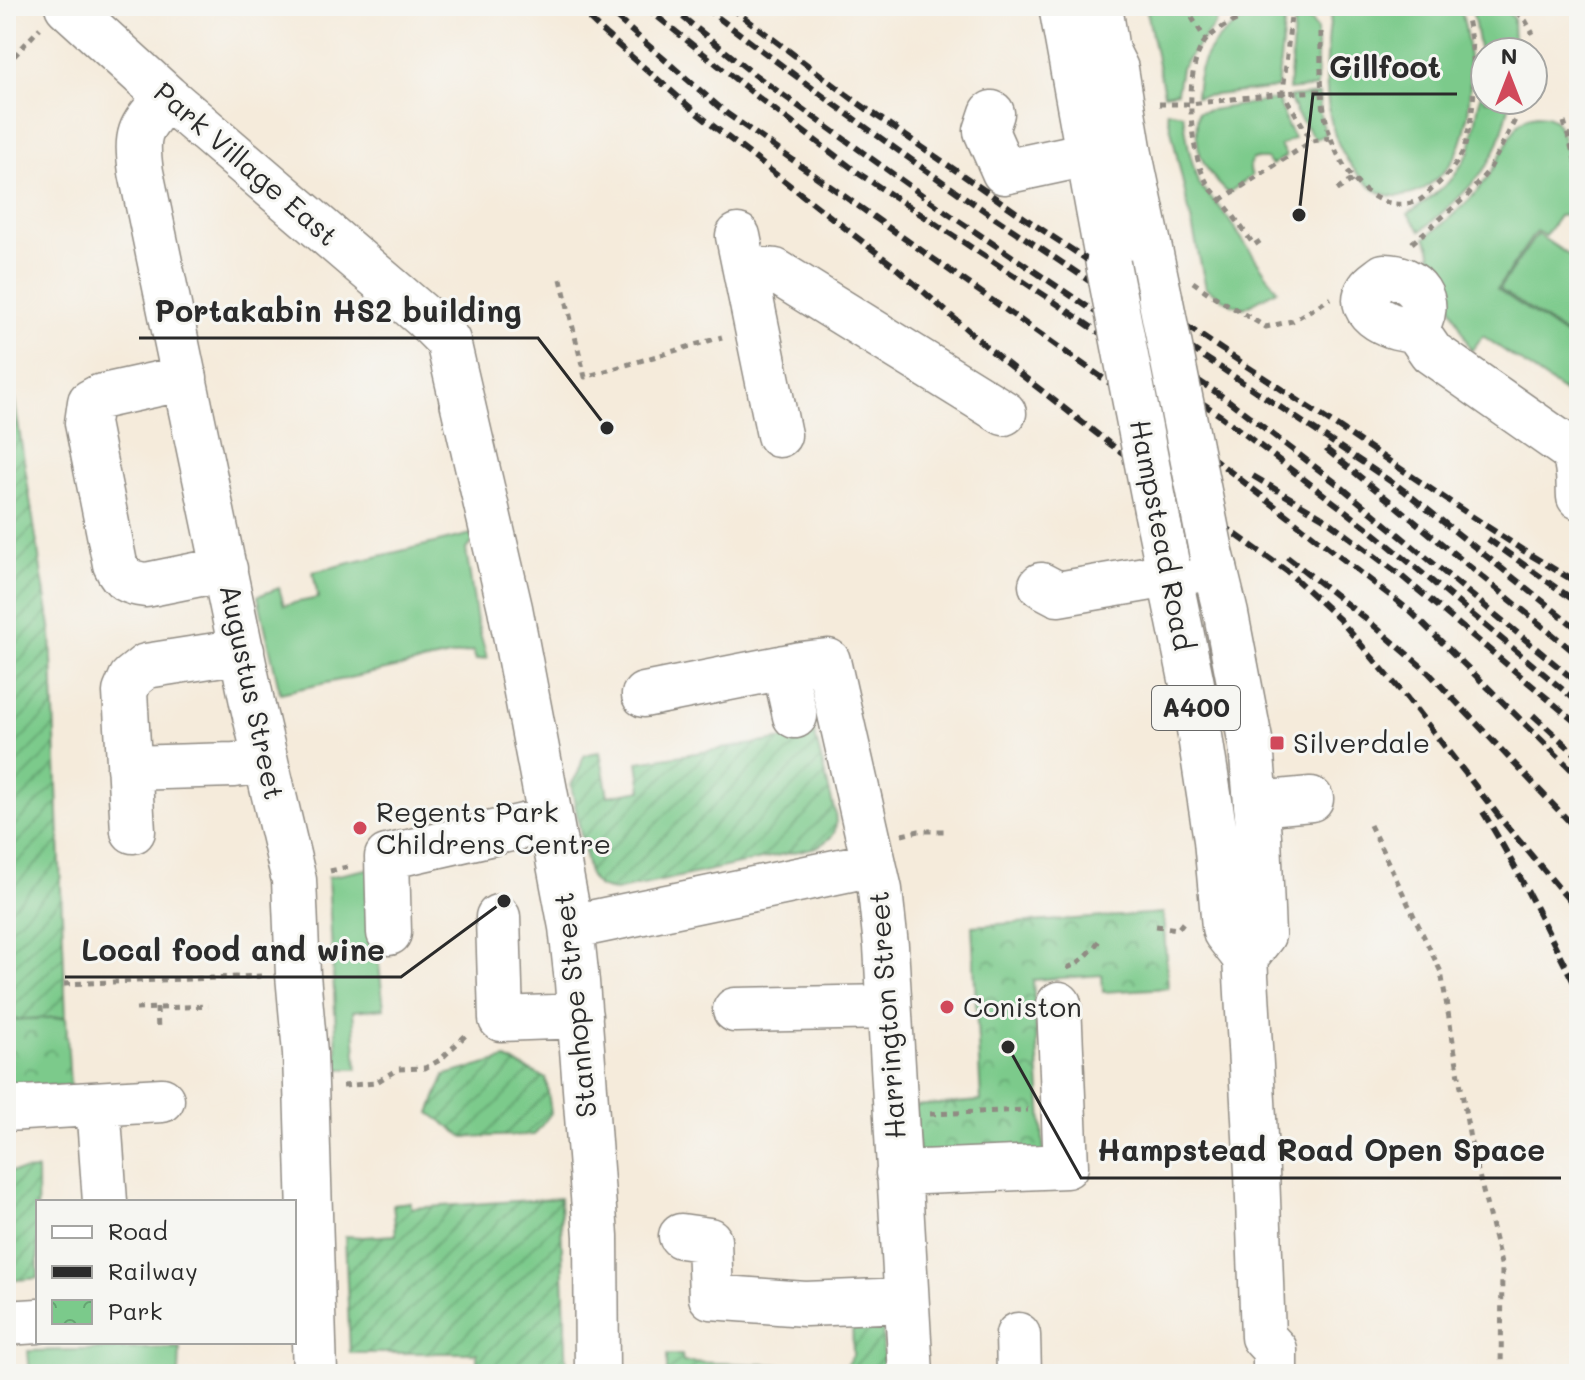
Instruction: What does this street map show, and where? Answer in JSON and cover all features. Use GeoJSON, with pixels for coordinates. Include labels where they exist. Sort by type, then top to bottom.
{"type":"FeatureCollection","features":[{"type":"Feature","properties":{"kind":"main road","name":"Hampstead Road"},"geometry":{"type":"LineString","coordinates":[[1061,6],[1160,297],[1251,745],[1263,935],[1245,958]]}},
{"type":"Feature","properties":{"kind":"main road","name":"Hampstead Road"},"geometry":{"type":"LineString","coordinates":[[1100,6],[1107,51],[1116,69],[1109,154],[1108,264],[1192,684],[1216,840],[1224,927],[1245,958],[1257,1172],[1262,1362]]}},
{"type":"Feature","properties":{"kind":"main road","name":"Park Village East"},"geometry":{"type":"LineString","coordinates":[[59,12],[167,97],[426,320]]}},
{"type":"Feature","properties":{"kind":"main road","name":"Augustus Street"},"geometry":{"type":"LineString","coordinates":[[167,97],[140,131],[138,152],[149,218],[294,880],[306,1089],[303,1304],[315,1374]]}},
{"type":"Feature","properties":{"kind":"main road"},"geometry":{"type":"LineString","coordinates":[[992,113],[986,131],[1004,172],[1109,154]]}},
{"type":"Feature","properties":{"kind":"main road"},"geometry":{"type":"LineString","coordinates":[[779,435],[742,252],[1004,413]]}},
{"type":"Feature","properties":{"kind":"main road","name":"Stanhope Street"},"geometry":{"type":"LineString","coordinates":[[426,320],[448,341],[510,608],[571,927],[596,1236],[597,1374]]}},
{"type":"Feature","properties":{"kind":"main road"},"geometry":{"type":"LineString","coordinates":[[1415,329],[1431,352],[1571,450],[1577,464],[1567,497]]}},
{"type":"Feature","properties":{"kind":"main road"},"geometry":{"type":"LineString","coordinates":[[185,378],[99,397],[90,402],[87,423],[115,564],[120,576],[146,585],[225,569]]}},
{"type":"Feature","properties":{"kind":"main road"},"geometry":{"type":"LineString","coordinates":[[1041,585],[1058,594],[1170,576],[1214,561]]}},
{"type":"Feature","properties":{"kind":"main road"},"geometry":{"type":"LineString","coordinates":[[133,831],[125,692],[131,678],[146,666],[242,651]]}},
{"type":"Feature","properties":{"kind":"main road","name":"Harrington Street"},"geometry":{"type":"LineString","coordinates":[[784,667],[828,661],[882,904],[911,1374]]}},
{"type":"Feature","properties":{"kind":"main road"},"geometry":{"type":"LineString","coordinates":[[644,695],[784,667],[795,716]]}},
{"type":"Feature","properties":{"kind":"main road"},"geometry":{"type":"LineString","coordinates":[[129,768],[266,761]]}},
{"type":"Feature","properties":{"kind":"main road"},"geometry":{"type":"LineString","coordinates":[[1256,804],[1311,799]]}},
{"type":"Feature","properties":{"kind":"main road"},"geometry":{"type":"LineString","coordinates":[[389,933],[387,857],[550,820]]}},
{"type":"Feature","properties":{"kind":"main road"},"geometry":{"type":"LineString","coordinates":[[571,927],[874,864]]}},
{"type":"Feature","properties":{"kind":"main road"},"geometry":{"type":"LineString","coordinates":[[498,917],[501,1019],[580,1016]]}},
{"type":"Feature","properties":{"kind":"main road"},"geometry":{"type":"LineString","coordinates":[[898,1173],[1066,1166],[1060,986]]}},
{"type":"Feature","properties":{"kind":"main road"},"geometry":{"type":"LineString","coordinates":[[735,1010],[889,1007]]}},
{"type":"Feature","properties":{"kind":"main road"},"geometry":{"type":"LineString","coordinates":[[6,1109],[162,1100]]}},
{"type":"Feature","properties":{"kind":"main road"},"geometry":{"type":"LineString","coordinates":[[98,1104],[105,1200]]}},
{"type":"Feature","properties":{"kind":"main road"},"geometry":{"type":"LineString","coordinates":[[681,1236],[709,1240],[711,1297],[805,1304],[906,1300]]}},
{"type":"Feature","properties":{"kind":"main road"},"geometry":{"type":"LineString","coordinates":[[6,1323],[36,1321]]}},
{"type":"Feature","properties":{"kind":"path"},"geometry":{"type":"LineString","coordinates":[[1189,6],[1189,13],[1206,40]]}},
{"type":"Feature","properties":{"kind":"path"},"geometry":{"type":"LineString","coordinates":[[1260,241],[1254,245],[1206,181],[1194,150],[1191,104],[1195,69],[1206,40],[1245,15],[1274,6]]}},
{"type":"Feature","properties":{"kind":"path"},"geometry":{"type":"LineString","coordinates":[[1292,6],[1283,93],[1312,141]]}},
{"type":"Feature","properties":{"kind":"path"},"geometry":{"type":"LineString","coordinates":[[1321,32],[1321,91],[1330,138],[1352,180],[1382,202],[1419,200],[1440,183],[1464,150],[1472,112],[1475,69],[1464,6]]}},
{"type":"Feature","properties":{"kind":"path"},"geometry":{"type":"LineString","coordinates":[[1506,6],[1524,18],[1533,34]]}},
{"type":"Feature","properties":{"kind":"path"},"geometry":{"type":"LineString","coordinates":[[6,65],[59,12]]}},
{"type":"Feature","properties":{"kind":"path"},"geometry":{"type":"LineString","coordinates":[[1158,104],[1191,104],[1321,91]]}},
{"type":"Feature","properties":{"kind":"path"},"geometry":{"type":"LineString","coordinates":[[1410,245],[1467,196],[1489,170],[1515,120]]}},
{"type":"Feature","properties":{"kind":"path"},"geometry":{"type":"LineString","coordinates":[[1564,122],[1579,173]]}},
{"type":"Feature","properties":{"kind":"path"},"geometry":{"type":"LineString","coordinates":[[1221,200],[1312,141],[1330,138]]}},
{"type":"Feature","properties":{"kind":"path"},"geometry":{"type":"LineString","coordinates":[[1337,190],[1352,180]]}},
{"type":"Feature","properties":{"kind":"path"},"geometry":{"type":"LineString","coordinates":[[561,279],[585,377],[756,327]]}},
{"type":"Feature","properties":{"kind":"path"},"geometry":{"type":"LineString","coordinates":[[1210,294],[1266,327],[1292,321],[1340,293]]}},
{"type":"Feature","properties":{"kind":"path"},"geometry":{"type":"LineString","coordinates":[[1370,825],[1441,972],[1470,1139],[1502,1268],[1501,1374]]}},
{"type":"Feature","properties":{"kind":"path"},"geometry":{"type":"LineString","coordinates":[[294,880],[387,857]]}},
{"type":"Feature","properties":{"kind":"path"},"geometry":{"type":"LineString","coordinates":[[1156,926],[1178,929],[1194,908]]}},
{"type":"Feature","properties":{"kind":"path"},"geometry":{"type":"LineString","coordinates":[[1060,986],[1071,967],[1090,953],[1102,937]]}},
{"type":"Feature","properties":{"kind":"path"},"geometry":{"type":"LineString","coordinates":[[64,984],[298,975]]}},
{"type":"Feature","properties":{"kind":"path"},"geometry":{"type":"LineString","coordinates":[[136,1009],[208,1006]]}},
{"type":"Feature","properties":{"kind":"path"},"geometry":{"type":"LineString","coordinates":[[157,1008],[158,1030]]}},
{"type":"Feature","properties":{"kind":"path"},"geometry":{"type":"LineString","coordinates":[[306,1089],[375,1083],[398,1069],[425,1068],[440,1060],[465,1038],[473,1026],[501,1019]]}},
{"type":"Feature","properties":{"kind":"path"},"geometry":{"type":"LineString","coordinates":[[896,1115],[1037,1109]]}},
{"type":"Feature","properties":{"kind":"green space"},"geometry":{"type":"Polygon","coordinates":[[[1146,6],[1211,6],[1217,17],[1215,24],[1181,68],[1177,92],[1164,94],[1146,6]]]}},
{"type":"Feature","properties":{"kind":"green space"},"geometry":{"type":"Polygon","coordinates":[[[1333,6],[1460,6],[1469,66],[1469,100],[1464,133],[1458,152],[1448,167],[1421,190],[1400,196],[1379,192],[1351,166],[1341,150],[1327,98],[1329,28],[1333,6]]]}},
{"type":"Feature","properties":{"kind":"green space"},"geometry":{"type":"Polygon","coordinates":[[[1479,6],[1503,7],[1513,18],[1514,36],[1477,36],[1473,13],[1479,6]]]}},
{"type":"Feature","properties":{"kind":"green space"},"geometry":{"type":"Polygon","coordinates":[[[1286,8],[1277,88],[1196,97],[1202,65],[1210,49],[1227,31],[1249,17],[1286,8]]]}},
{"type":"Feature","properties":{"kind":"green space"},"geometry":{"type":"Polygon","coordinates":[[[1295,12],[1312,22],[1317,30],[1317,87],[1289,90],[1295,12]]]}},
{"type":"Feature","properties":{"kind":"green space"},"geometry":{"type":"Polygon","coordinates":[[[1319,94],[1320,115],[1326,135],[1315,139],[1296,113],[1289,97],[1319,94]]]}},
{"type":"Feature","properties":{"kind":"green space"},"geometry":{"type":"Polygon","coordinates":[[[1278,99],[1294,138],[1280,146],[1286,156],[1272,165],[1266,159],[1253,159],[1250,167],[1252,176],[1228,193],[1211,175],[1201,157],[1197,136],[1198,112],[1278,99]]]}},
{"type":"Feature","properties":{"kind":"green space"},"geometry":{"type":"Polygon","coordinates":[[[1167,111],[1183,114],[1198,183],[1222,210],[1277,290],[1244,308],[1206,288],[1167,111]]]}},
{"type":"Feature","properties":{"kind":"green space"},"geometry":{"type":"Polygon","coordinates":[[[1477,116],[1506,116],[1499,142],[1487,165],[1465,192],[1421,231],[1408,214],[1453,178],[1470,151],[1477,116]]]}},
{"type":"Feature","properties":{"kind":"green space"},"geometry":{"type":"Polygon","coordinates":[[[1547,116],[1555,120],[1560,129],[1569,160],[1579,177],[1579,220],[1568,215],[1559,216],[1545,236],[1536,231],[1497,289],[1579,345],[1579,402],[1483,336],[1471,351],[1430,266],[1431,252],[1425,238],[1459,210],[1481,186],[1511,135],[1528,117],[1547,116]]]}},
{"type":"Feature","properties":{"kind":"green space"},"geometry":{"type":"Polygon","coordinates":[[[1537,234],[1579,262],[1579,343],[1499,289],[1537,234]]]}},
{"type":"Feature","properties":{"kind":"green space"},"geometry":{"type":"Polygon","coordinates":[[[6,346],[51,633],[66,1017],[6,1020],[6,346]]]}},
{"type":"Feature","properties":{"kind":"green space"},"geometry":{"type":"Polygon","coordinates":[[[484,531],[466,549],[477,622],[487,658],[476,660],[473,651],[280,693],[258,596],[279,588],[284,605],[318,598],[313,572],[484,531]]]}},
{"type":"Feature","properties":{"kind":"green space"},"geometry":{"type":"Polygon","coordinates":[[[811,720],[835,813],[834,834],[827,840],[817,847],[615,891],[599,887],[591,879],[571,785],[585,755],[600,752],[608,796],[642,790],[638,762],[785,739],[783,724],[811,720]]]}},
{"type":"Feature","properties":{"kind":"green space"},"geometry":{"type":"Polygon","coordinates":[[[381,866],[376,939],[384,1008],[353,1011],[357,1069],[338,1069],[328,877],[381,866]]]}},
{"type":"Feature","properties":{"kind":"green space"},"geometry":{"type":"Polygon","coordinates":[[[1163,913],[1168,988],[1103,992],[1102,975],[1033,980],[1044,1155],[919,1163],[915,1106],[981,1101],[972,926],[1163,913]]]}},
{"type":"Feature","properties":{"kind":"green space"},"geometry":{"type":"Polygon","coordinates":[[[66,1017],[70,1086],[6,1089],[6,1020],[66,1017]]]}},
{"type":"Feature","properties":{"kind":"green space"},"geometry":{"type":"Polygon","coordinates":[[[506,1059],[546,1078],[551,1113],[534,1135],[464,1137],[430,1113],[445,1075],[506,1059]]]}},
{"type":"Feature","properties":{"kind":"green space"},"geometry":{"type":"Polygon","coordinates":[[[37,1170],[36,1278],[6,1281],[6,1172],[37,1170]]]}},
{"type":"Feature","properties":{"kind":"green space"},"geometry":{"type":"Polygon","coordinates":[[[560,1198],[567,1374],[477,1374],[477,1353],[350,1353],[345,1236],[396,1235],[393,1204],[410,1202],[412,1208],[560,1198]]]}},
{"type":"Feature","properties":{"kind":"green space"},"geometry":{"type":"Polygon","coordinates":[[[882,1316],[884,1374],[841,1374],[853,1355],[852,1319],[882,1316]]]}},
{"type":"Feature","properties":{"kind":"green space"},"geometry":{"type":"Polygon","coordinates":[[[180,1348],[179,1374],[30,1374],[28,1351],[180,1348]]]}},
{"type":"Feature","properties":{"kind":"green space"},"geometry":{"type":"Polygon","coordinates":[[[667,1355],[682,1355],[683,1362],[816,1366],[816,1374],[667,1374],[667,1355]]]}},
{"type":"Feature","properties":{"kind":"railway"},"geometry":{"type":"LineString","coordinates":[[576,6],[699,115],[894,266],[1001,359],[1110,444],[1288,572],[1339,619],[1407,698],[1501,819],[1579,912]]}},
{"type":"Feature","properties":{"kind":"railway"},"geometry":{"type":"LineString","coordinates":[[603,6],[726,113],[1178,431],[1410,611],[1579,777]]}},
{"type":"Feature","properties":{"kind":"railway"},"geometry":{"type":"LineString","coordinates":[[644,6],[861,175],[1221,416],[1369,529],[1579,703]]}},
{"type":"Feature","properties":{"kind":"railway"},"geometry":{"type":"LineString","coordinates":[[669,6],[751,72],[950,215],[1229,401],[1340,486],[1579,684]]}},
{"type":"Feature","properties":{"kind":"railway"},"geometry":{"type":"LineString","coordinates":[[703,6],[973,203],[1406,492]]}},
{"type":"Feature","properties":{"kind":"railway"},"geometry":{"type":"LineString","coordinates":[[729,6],[858,103],[1029,221],[1524,551],[1579,584]]}},
{"type":"Feature","properties":{"kind":"railway"},"geometry":{"type":"LineString","coordinates":[[1326,449],[1579,656]]}},
{"type":"Feature","properties":{"kind":"railway"},"geometry":{"type":"LineString","coordinates":[[1253,476],[1324,518],[1399,574],[1579,725]]}},
{"type":"Feature","properties":{"kind":"railway"},"geometry":{"type":"LineString","coordinates":[[1398,486],[1579,630]]}},
{"type":"Feature","properties":{"kind":"railway"},"geometry":{"type":"LineString","coordinates":[[1488,539],[1579,604]]}},
{"type":"Feature","properties":{"kind":"railway"},"geometry":{"type":"LineString","coordinates":[[1287,557],[1428,672],[1579,832]]}},
{"type":"Feature","properties":{"kind":"railway"},"geometry":{"type":"LineString","coordinates":[[1533,715],[1579,757]]}},
{"type":"Feature","properties":{"kind":"railway"},"geometry":{"type":"LineString","coordinates":[[1483,812],[1579,992]]}},
{"type":"Feature","properties":{"kind":"place","name":"Gillfoot"},"geometry":{"type":"Point","coordinates":[1299,215]}},
{"type":"Feature","properties":{"kind":"place","name":"Portakabin HS2 building"},"geometry":{"type":"Point","coordinates":[607,428]}},
{"type":"Feature","properties":{"kind":"place","name":"Silverdale"},"geometry":{"type":"Point","coordinates":[1277,743]}},
{"type":"Feature","properties":{"kind":"place","name":"Regents Park Childrens Centre"},"geometry":{"type":"Point","coordinates":[360,828]}},
{"type":"Feature","properties":{"kind":"place","name":"Local food and wine"},"geometry":{"type":"Point","coordinates":[504,901]}},
{"type":"Feature","properties":{"kind":"place","name":"Coniston"},"geometry":{"type":"Point","coordinates":[947,1007]}},
{"type":"Feature","properties":{"kind":"place","name":"Hampstead Road Open Space"},"geometry":{"type":"Point","coordinates":[1008,1047]}}]}
